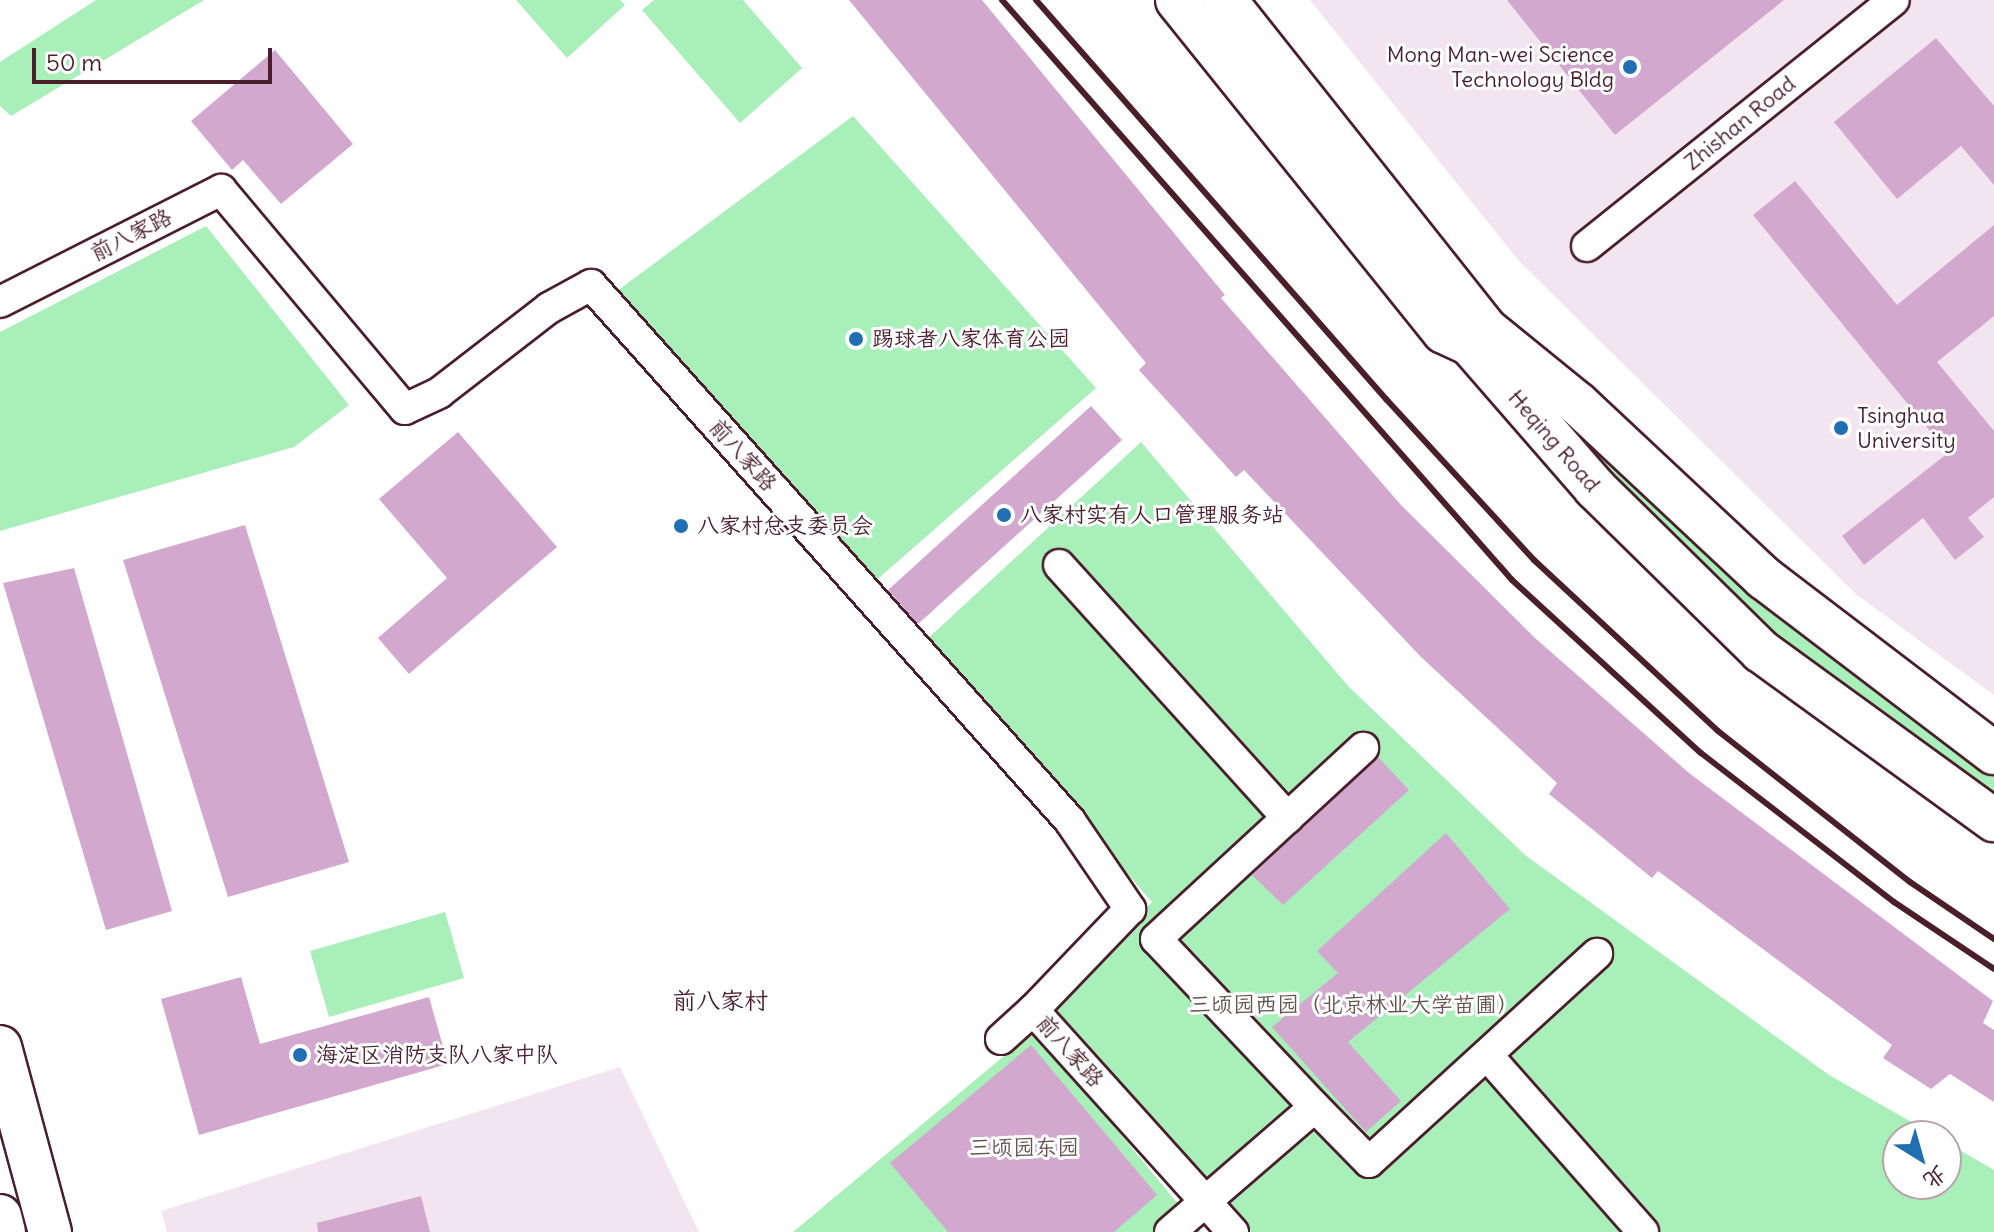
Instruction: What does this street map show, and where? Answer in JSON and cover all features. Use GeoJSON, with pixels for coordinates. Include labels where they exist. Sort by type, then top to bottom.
{"type":"FeatureCollection","features":[{"type":"Feature","properties":{"kind":"main road","name":"Heqing Road"},"geometry":{"type":"LineString","coordinates":[[1177,0],[1444,332],[1470,344],[1595,488],[1761,651],[1994,820]]}},
{"type":"Feature","properties":{"kind":"main road","name":"Heqing Road"},"geometry":{"type":"LineString","coordinates":[[1225,0],[1487,330],[1578,404],[1764,578],[1994,753]]}},
{"type":"Feature","properties":{"kind":"main road"},"geometry":{"type":"LineString","coordinates":[[0,1047],[50,1232]]}},
{"type":"Feature","properties":{"kind":"main road"},"geometry":{"type":"LineString","coordinates":[[0,1216],[4,1232]]}},
{"type":"Feature","properties":{"kind":"street","name":"Zhishan Road"},"geometry":{"type":"LineString","coordinates":[[1587,246],[1894,0]]}},
{"type":"Feature","properties":{"kind":"street","name":"前八家路"},"geometry":{"type":"LineString","coordinates":[[0,302],[221,190],[405,409],[439,393],[549,308],[591,285],[1070,821],[1130,909],[1033,1010],[1233,1232]]}},
{"type":"Feature","properties":{"kind":"street"},"geometry":{"type":"LineString","coordinates":[[1059,565],[1288,818]]}},
{"type":"Feature","properties":{"kind":"street"},"geometry":{"type":"LineString","coordinates":[[1363,748],[1156,939],[1369,1162],[1597,954]]}},
{"type":"Feature","properties":{"kind":"street"},"geometry":{"type":"LineString","coordinates":[[1001,1039],[1033,1010]]}},
{"type":"Feature","properties":{"kind":"street"},"geometry":{"type":"LineString","coordinates":[[1487,1055],[1643,1232]]}},
{"type":"Feature","properties":{"kind":"street"},"geometry":{"type":"LineString","coordinates":[[1170,1232],[1315,1107]]}},
{"type":"Feature","properties":{"kind":"shaded area","name":"Tsinghua University"},"geometry":{"type":"Polygon","coordinates":[[[1310,0],[1994,0],[1994,695],[1857,595],[1519,261],[1310,0]]]}},
{"type":"Feature","properties":{"kind":"shaded area"},"geometry":{"type":"Polygon","coordinates":[[[620,1067],[699,1232],[167,1232],[161,1211],[620,1067]]]}},
{"type":"Feature","properties":{"kind":"green space"},"geometry":{"type":"Polygon","coordinates":[[[96,0],[204,0],[11,116],[0,106],[0,62],[96,0]]]}},
{"type":"Feature","properties":{"kind":"green space"},"geometry":{"type":"Polygon","coordinates":[[[516,0],[620,0],[625,5],[567,58],[516,0]]]}},
{"type":"Feature","properties":{"kind":"green space"},"geometry":{"type":"Polygon","coordinates":[[[654,0],[743,0],[802,68],[740,123],[642,10],[654,0]]]}},
{"type":"Feature","properties":{"kind":"green space","name":"踢球者八家体育公园"},"geometry":{"type":"Polygon","coordinates":[[[853,116],[1096,388],[872,584],[617,291],[853,116]]]}},
{"type":"Feature","properties":{"kind":"green space"},"geometry":{"type":"Polygon","coordinates":[[[206,226],[349,405],[294,447],[0,531],[0,332],[206,226]]]}},
{"type":"Feature","properties":{"kind":"green space"},"geometry":{"type":"Polygon","coordinates":[[[1584,430],[1994,759],[1994,802],[1750,621],[1650,527],[1583,443],[1584,430]]]}},
{"type":"Feature","properties":{"kind":"green space","name":"三顷园西园（北京林业大学苗圃）"},"geometry":{"type":"Polygon","coordinates":[[[1141,442],[1348,686],[1525,855],[1829,1075],[1908,1120],[1882,1120],[1882,1200],[1962,1200],[1962,1151],[1994,1170],[1994,1232],[1251,1232],[1047,1006],[1152,902],[924,642],[1141,442]]]}},
{"type":"Feature","properties":{"kind":"green space"},"geometry":{"type":"Polygon","coordinates":[[[445,912],[464,978],[329,1017],[310,951],[445,912]]]}},
{"type":"Feature","properties":{"kind":"green space","name":"三顷园东园"},"geometry":{"type":"Polygon","coordinates":[[[1035,1030],[1201,1232],[793,1232],[1035,1030]]]}},
{"type":"Feature","properties":{"kind":"building"},"geometry":{"type":"Polygon","coordinates":[[[849,0],[982,0],[1225,295],[1221,298],[1401,505],[1535,638],[1689,773],[1993,1001],[1983,1023],[1994,1030],[1994,1102],[1950,1074],[1931,1089],[1883,1058],[1892,1045],[1658,871],[1652,878],[1549,794],[1557,783],[1421,657],[1244,470],[1236,477],[1139,370],[1146,363],[849,0]]]}},
{"type":"Feature","properties":{"kind":"building","name":"Mong Man-wei Science Technology Bldg"},"geometry":{"type":"Polygon","coordinates":[[[1507,0],[1784,0],[1615,135],[1507,0]]]}},
{"type":"Feature","properties":{"kind":"building"},"geometry":{"type":"Polygon","coordinates":[[[1936,38],[1994,106],[1994,185],[1961,146],[1897,199],[1834,122],[1936,38]]]}},
{"type":"Feature","properties":{"kind":"building"},"geometry":{"type":"Polygon","coordinates":[[[275,50],[353,144],[281,204],[243,160],[232,170],[191,121],[275,50]]]}},
{"type":"Feature","properties":{"kind":"building"},"geometry":{"type":"Polygon","coordinates":[[[1795,181],[1897,305],[1994,225],[1994,316],[1937,362],[1994,431],[1994,497],[1968,518],[1984,537],[1955,560],[1923,518],[1864,565],[1842,536],[1948,453],[1753,215],[1795,181]]]}},
{"type":"Feature","properties":{"kind":"building","name":"八家村实有人口管理服务站"},"geometry":{"type":"Polygon","coordinates":[[[1091,406],[1122,440],[918,624],[888,590],[1091,406]]]}},
{"type":"Feature","properties":{"kind":"building"},"geometry":{"type":"Polygon","coordinates":[[[458,432],[557,547],[409,674],[378,638],[447,578],[379,499],[458,432]]]}},
{"type":"Feature","properties":{"kind":"building"},"geometry":{"type":"Polygon","coordinates":[[[245,525],[349,862],[228,897],[123,560],[245,525]]]}},
{"type":"Feature","properties":{"kind":"building"},"geometry":{"type":"Polygon","coordinates":[[[74,568],[172,911],[106,930],[3,583],[74,568]]]}},
{"type":"Feature","properties":{"kind":"building"},"geometry":{"type":"Polygon","coordinates":[[[1378,757],[1409,790],[1283,905],[1252,875],[1378,757]]]}},
{"type":"Feature","properties":{"kind":"building"},"geometry":{"type":"Polygon","coordinates":[[[1446,833],[1510,909],[1348,1042],[1401,1101],[1366,1132],[1272,1027],[1338,973],[1317,951],[1446,833]]]}},
{"type":"Feature","properties":{"kind":"building"},"geometry":{"type":"Polygon","coordinates":[[[241,977],[260,1044],[429,997],[448,1064],[199,1135],[161,999],[241,977]]]}},
{"type":"Feature","properties":{"kind":"building","name":"三顷园东园"},"geometry":{"type":"Polygon","coordinates":[[[1031,1045],[1157,1195],[1114,1232],[948,1232],[890,1163],[1031,1045]]]}},
{"type":"Feature","properties":{"kind":"building"},"geometry":{"type":"Polygon","coordinates":[[[421,1196],[430,1232],[318,1232],[317,1223],[421,1196]]]}},
{"type":"Feature","properties":{"kind":"railway"},"geometry":{"type":"LineString","coordinates":[[1002,0],[1512,580],[1701,753],[1894,902],[1994,969]]}},
{"type":"Feature","properties":{"kind":"railway"},"geometry":{"type":"LineString","coordinates":[[1036,0],[1386,399],[1534,560],[1718,731],[1910,882],[1994,939]]}},
{"type":"Feature","properties":{"kind":"place","name":"Mong Man-wei Science Technology Bldg"},"geometry":{"type":"Point","coordinates":[1630,67]}},
{"type":"Feature","properties":{"kind":"place","name":"踢球者八家体育公园"},"geometry":{"type":"Point","coordinates":[856,339]}},
{"type":"Feature","properties":{"kind":"place","name":"Tsinghua University"},"geometry":{"type":"Point","coordinates":[1841,428]}},
{"type":"Feature","properties":{"kind":"place","name":"八家村实有人口管理服务站"},"geometry":{"type":"Point","coordinates":[1004,515]}},
{"type":"Feature","properties":{"kind":"place","name":"八家村总支委员会"},"geometry":{"type":"Point","coordinates":[681,526]}},
{"type":"Feature","properties":{"kind":"place","name":"海淀区消防支队八家中队"},"geometry":{"type":"Point","coordinates":[300,1055]}},
{"type":"Feature","properties":{"kind":"district","name":"前八家村"},"geometry":{"type":"Point","coordinates":[720,1001]}}]}
